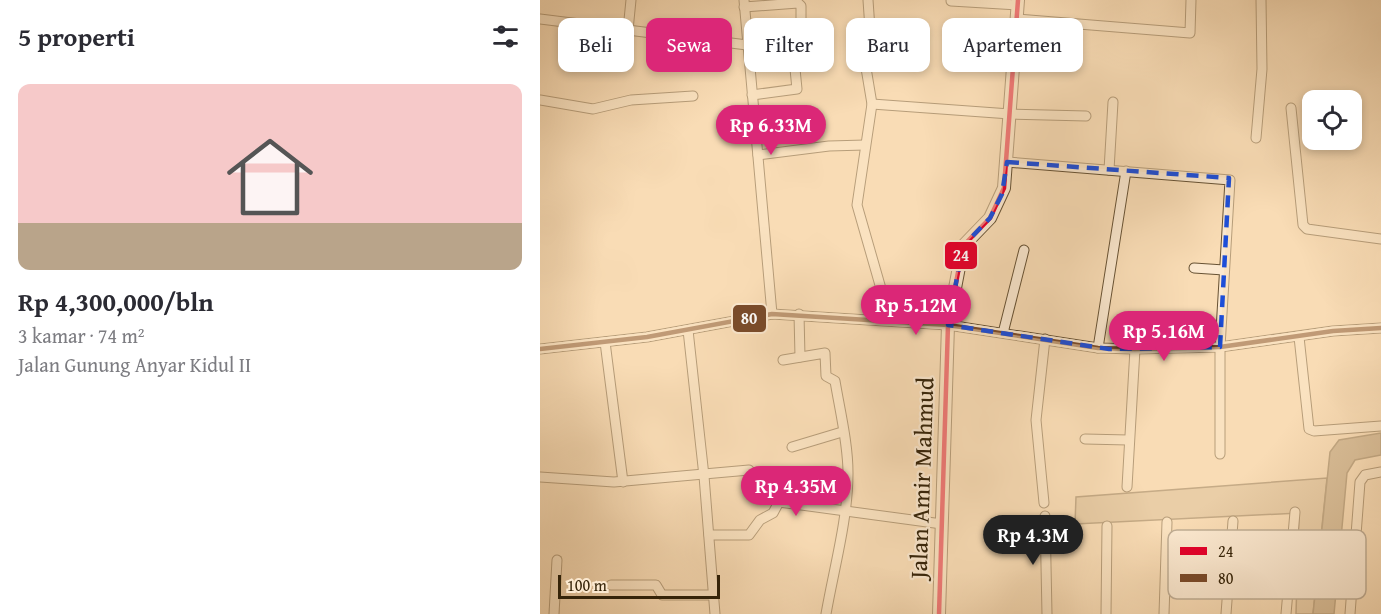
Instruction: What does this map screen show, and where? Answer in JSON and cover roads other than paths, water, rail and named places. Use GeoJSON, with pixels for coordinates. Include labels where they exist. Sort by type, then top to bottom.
{"type":"FeatureCollection","features":[{"type":"Feature","properties":{"kind":"street"},"geometry":{"type":"LineString","coordinates":[[629,18],[631,0]]}},
{"type":"Feature","properties":{"kind":"street"},"geometry":{"type":"LineString","coordinates":[[868,0],[870,29],[865,62],[872,104],[858,210],[886,320]]}},
{"type":"Feature","properties":{"kind":"street"},"geometry":{"type":"LineString","coordinates":[[1083,24],[1190,33],[1191,0]]}},
{"type":"Feature","properties":{"kind":"street"},"geometry":{"type":"LineString","coordinates":[[1256,138],[1262,69],[1261,0]]}},
{"type":"Feature","properties":{"kind":"street"},"geometry":{"type":"LineString","coordinates":[[951,1],[1018,3]]}},
{"type":"Feature","properties":{"kind":"street"},"geometry":{"type":"LineString","coordinates":[[745,18],[744,3],[798,3],[801,6],[801,63],[795,69],[797,88],[752,94]]}},
{"type":"Feature","properties":{"kind":"street","name":"Jalan Amir Mahmud"},"geometry":{"type":"LineString","coordinates":[[1017,18],[1018,3]]}},
{"type":"Feature","properties":{"kind":"street"},"geometry":{"type":"LineString","coordinates":[[540,19],[558,21]]}},
{"type":"Feature","properties":{"kind":"street"},"geometry":{"type":"LineString","coordinates":[[634,31],[744,45]]}},
{"type":"Feature","properties":{"kind":"street"},"geometry":{"type":"LineString","coordinates":[[750,72],[772,314]]}},
{"type":"Feature","properties":{"kind":"street","name":"Jalan Amir Mahmud"},"geometry":{"type":"LineString","coordinates":[[939,614],[948,325],[959,254],[967,240],[995,211],[1002,194],[1007,162],[1014,72]]}},
{"type":"Feature","properties":{"kind":"street"},"geometry":{"type":"LineString","coordinates":[[540,100],[593,109],[631,100],[693,96]]}},
{"type":"Feature","properties":{"kind":"street"},"geometry":{"type":"LineString","coordinates":[[1109,170],[1113,102]]}},
{"type":"Feature","properties":{"kind":"street"},"geometry":{"type":"LineString","coordinates":[[872,104],[1011,114],[1086,116]]}},
{"type":"Feature","properties":{"kind":"street"},"geometry":{"type":"LineString","coordinates":[[1291,108],[1303,225],[1307,228],[1381,239]]}},
{"type":"Feature","properties":{"kind":"street"},"geometry":{"type":"LineString","coordinates":[[758,155],[829,146],[865,145]]}},
{"type":"Feature","properties":{"kind":"street"},"geometry":{"type":"LineString","coordinates":[[1007,162],[1229,178],[1231,183],[1220,347],[1220,454]]}},
{"type":"Feature","properties":{"kind":"street"},"geometry":{"type":"LineString","coordinates":[[1098,348],[1126,171]]}},
{"type":"Feature","properties":{"kind":"street"},"geometry":{"type":"LineString","coordinates":[[1003,333],[1024,250]]}},
{"type":"Feature","properties":{"kind":"street"},"geometry":{"type":"LineString","coordinates":[[1194,267],[1224,270]]}},
{"type":"Feature","properties":{"kind":"street"},"geometry":{"type":"LineString","coordinates":[[540,348],[605,342],[688,330],[772,314],[948,325],[1098,348],[1136,349],[1220,347],[1381,328]]}},
{"type":"Feature","properties":{"kind":"street"},"geometry":{"type":"LineString","coordinates":[[799,315],[800,357]]}},
{"type":"Feature","properties":{"kind":"street"},"geometry":{"type":"LineString","coordinates":[[688,330],[704,476],[715,614]]}},
{"type":"Feature","properties":{"kind":"street"},"geometry":{"type":"LineString","coordinates":[[1299,337],[1309,429],[1314,431],[1381,426]]}},
{"type":"Feature","properties":{"kind":"street"},"geometry":{"type":"LineString","coordinates":[[1044,503],[1036,420],[1045,339]]}},
{"type":"Feature","properties":{"kind":"street"},"geometry":{"type":"LineString","coordinates":[[605,342],[623,482]]}},
{"type":"Feature","properties":{"kind":"street"},"geometry":{"type":"LineString","coordinates":[[1127,487],[1128,440],[1136,349]]}},
{"type":"Feature","properties":{"kind":"street"},"geometry":{"type":"LineString","coordinates":[[783,360],[825,353],[826,376],[835,381],[848,457],[844,512],[826,614]]}},
{"type":"Feature","properties":{"kind":"street"},"geometry":{"type":"LineString","coordinates":[[792,447],[843,432]]}},
{"type":"Feature","properties":{"kind":"street"},"geometry":{"type":"LineString","coordinates":[[1085,439],[1128,440]]}},
{"type":"Feature","properties":{"kind":"street"},"geometry":{"type":"LineString","coordinates":[[540,477],[623,482],[749,470]]}},
{"type":"Feature","properties":{"kind":"street"},"geometry":{"type":"LineString","coordinates":[[1356,530],[1360,482],[1365,475],[1381,472]]}},
{"type":"Feature","properties":{"kind":"street"},"geometry":{"type":"LineString","coordinates":[[709,535],[749,536],[760,519],[773,513],[779,502],[942,524]]}},
{"type":"Feature","properties":{"kind":"street"},"geometry":{"type":"LineString","coordinates":[[1293,530],[1295,512]]}},
{"type":"Feature","properties":{"kind":"street"},"geometry":{"type":"LineString","coordinates":[[1045,516],[1047,614]]}},
{"type":"Feature","properties":{"kind":"street"},"geometry":{"type":"LineString","coordinates":[[1232,530],[1233,521]]}},
{"type":"Feature","properties":{"kind":"street"},"geometry":{"type":"LineString","coordinates":[[1164,614],[1167,522]]}},
{"type":"Feature","properties":{"kind":"street"},"geometry":{"type":"LineString","coordinates":[[1106,614],[1107,526]]}},
{"type":"Feature","properties":{"kind":"street"},"geometry":{"type":"LineString","coordinates":[[555,614],[557,560]]}},
{"type":"Feature","properties":{"kind":"street"},"geometry":{"type":"LineString","coordinates":[[611,585],[656,585],[662,595],[714,596]]}},
{"type":"Feature","properties":{"kind":"street"},"geometry":{"type":"LineString","coordinates":[[1226,614],[1227,599]]}},
{"type":"Feature","properties":{"kind":"street"},"geometry":{"type":"LineString","coordinates":[[1286,614],[1287,599]]}},
{"type":"Feature","properties":{"kind":"street"},"geometry":{"type":"LineString","coordinates":[[1350,614],[1351,599]]}}]}
